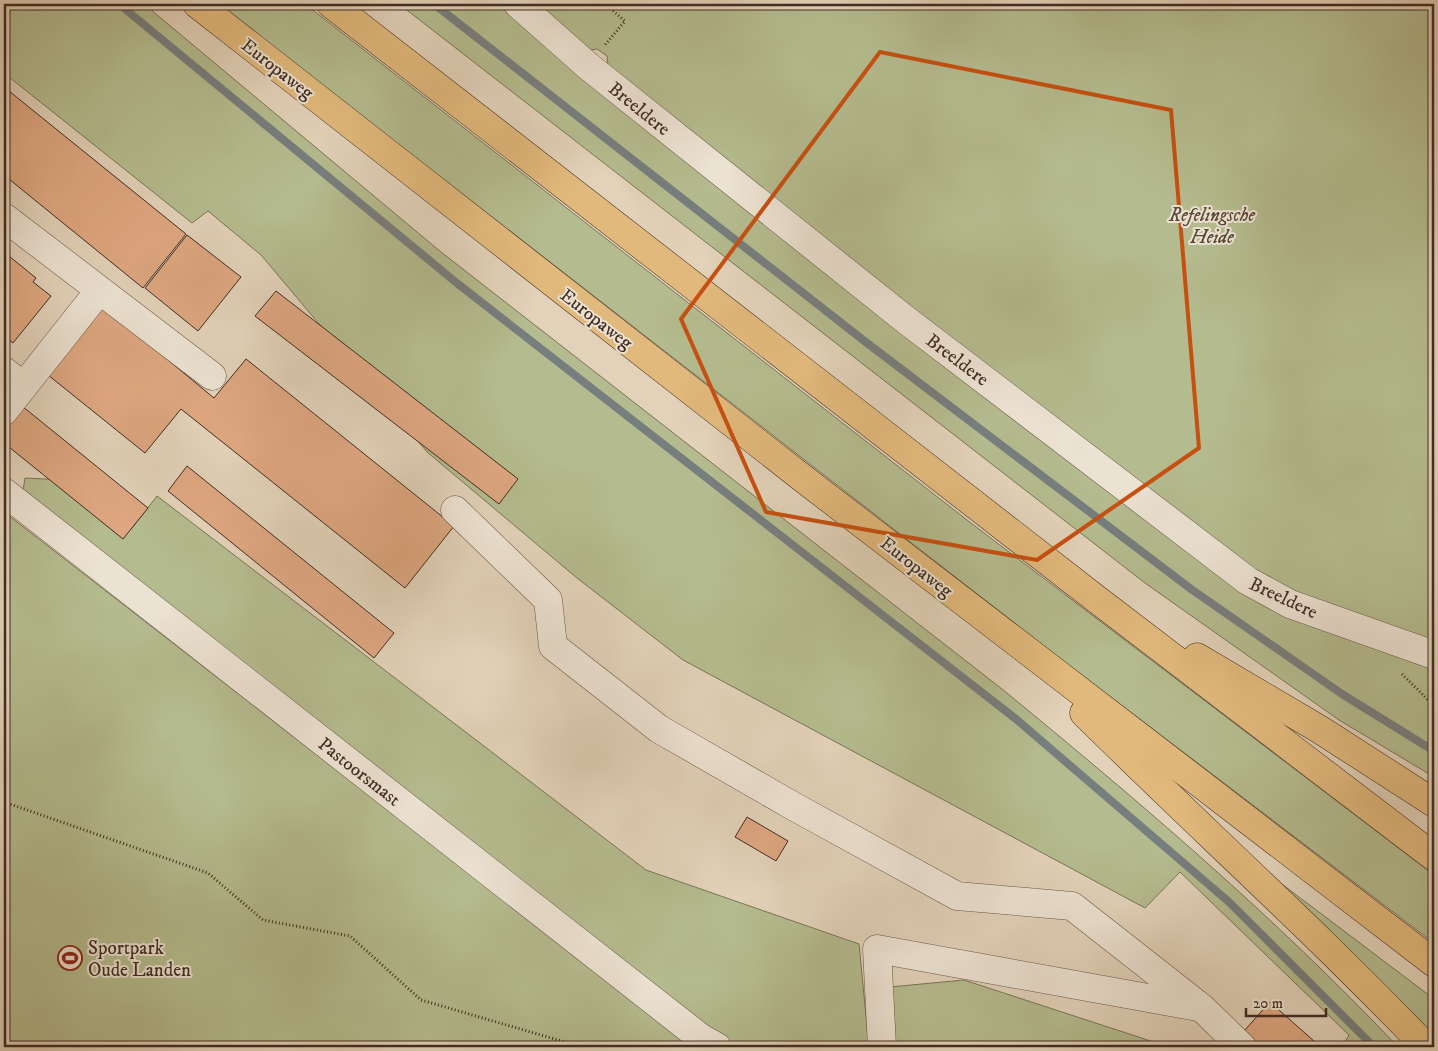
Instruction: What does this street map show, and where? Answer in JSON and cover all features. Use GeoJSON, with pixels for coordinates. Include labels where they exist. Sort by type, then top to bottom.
{"type":"FeatureCollection","features":[{"type":"Feature","properties":{"kind":"highway","name":"Europaweg"},"geometry":{"type":"LineString","coordinates":[[197,4],[603,323],[1000,630]]}},
{"type":"Feature","properties":{"kind":"highway"},"geometry":{"type":"LineString","coordinates":[[331,4],[1095,598],[1434,857]]}},
{"type":"Feature","properties":{"kind":"highway"},"geometry":{"type":"LineString","coordinates":[[1095,598],[1320,729],[1434,802]]}},
{"type":"Feature","properties":{"kind":"highway"},"geometry":{"type":"LineString","coordinates":[[1000,630],[1434,962]]}},
{"type":"Feature","properties":{"kind":"highway"},"geometry":{"type":"LineString","coordinates":[[1000,630],[1184,812],[1380,998],[1426,1047]]}},
{"type":"Feature","properties":{"kind":"street","name":"Breeldere"},"geometry":{"type":"LineString","coordinates":[[518,4],[588,66],[906,320],[1248,581],[1290,604],[1434,655]]}},
{"type":"Feature","properties":{"kind":"street"},"geometry":{"type":"LineString","coordinates":[[4,217],[212,376]]}},
{"type":"Feature","properties":{"kind":"street"},"geometry":{"type":"LineString","coordinates":[[4,411],[14,379],[99,291]]}},
{"type":"Feature","properties":{"kind":"street","name":"Pastoorsmast"},"geometry":{"type":"LineString","coordinates":[[4,492],[686,1025],[717,1047]]}},
{"type":"Feature","properties":{"kind":"street"},"geometry":{"type":"LineString","coordinates":[[455,510],[548,600],[553,646],[659,729],[793,806],[957,896],[1072,906],[1202,1008],[1242,1047]]}},
{"type":"Feature","properties":{"kind":"street"},"geometry":{"type":"LineString","coordinates":[[882,1047],[877,948],[1202,1008]]}},
{"type":"Feature","properties":{"kind":"path"},"geometry":{"type":"LineString","coordinates":[[588,66],[625,21],[605,4]]}},
{"type":"Feature","properties":{"kind":"path"},"geometry":{"type":"LineString","coordinates":[[4,802],[208,873],[264,920],[350,936],[421,1000],[575,1045],[591,1047]]}},
{"type":"Feature","properties":{"kind":"highlighted area"},"geometry":{"type":"Polygon","coordinates":[[[880,52],[1171,110],[1199,448],[1037,560],[766,512],[681,319],[880,52]]]}},
{"type":"Feature","properties":{"kind":"green space"},"geometry":{"type":"Polygon","coordinates":[[[4,4],[144,4],[441,252],[1054,731],[1255,906],[1304,952],[1398,1047],[1342,1047],[1349,1035],[1180,872],[1145,908],[683,660],[577,578],[427,452],[261,255],[208,211],[192,223],[4,73],[4,4]]]}},
{"type":"Feature","properties":{"kind":"green space"},"geometry":{"type":"Polygon","coordinates":[[[218,4],[305,4],[967,520],[1434,875],[1434,943],[1057,656],[218,4]]]}},
{"type":"Feature","properties":{"kind":"green space","name":"Refelingsche Heide"},"geometry":{"type":"Polygon","coordinates":[[[399,4],[498,4],[535,36],[1241,567],[609,75],[607,56],[597,49],[584,51],[518,4],[1434,4],[1434,777],[1339,720],[1145,583],[399,4]]]}},
{"type":"Feature","properties":{"kind":"green space"},"geometry":{"type":"Polygon","coordinates":[[[25,478],[66,480],[132,528],[157,496],[646,870],[859,944],[869,1047],[741,1047],[722,1037],[22,497],[25,478]]]}},
{"type":"Feature","properties":{"kind":"green space"},"geometry":{"type":"Polygon","coordinates":[[[4,512],[682,1038],[697,1047],[4,1047],[4,512]]]}},
{"type":"Feature","properties":{"kind":"green space"},"geometry":{"type":"Polygon","coordinates":[[[1250,860],[1434,999],[1434,1040],[1250,860]]]}},
{"type":"Feature","properties":{"kind":"green space"},"geometry":{"type":"Polygon","coordinates":[[[964,980],[1169,1047],[893,1047],[890,987],[964,980]]]}},
{"type":"Feature","properties":{"kind":"building"},"geometry":{"type":"Polygon","coordinates":[[[4,87],[186,234],[143,288],[4,175],[4,87]]]}},
{"type":"Feature","properties":{"kind":"building"},"geometry":{"type":"Polygon","coordinates":[[[187,235],[241,277],[198,331],[145,288],[187,235]]]}},
{"type":"Feature","properties":{"kind":"building"},"geometry":{"type":"Polygon","coordinates":[[[4,252],[36,278],[33,282],[51,296],[13,343],[9,340],[4,342],[4,252]]]}},
{"type":"Feature","properties":{"kind":"building"},"geometry":{"type":"Polygon","coordinates":[[[276,291],[518,479],[499,504],[255,316],[276,291]]]}},
{"type":"Feature","properties":{"kind":"building"},"geometry":{"type":"Polygon","coordinates":[[[104,307],[214,398],[246,359],[454,526],[405,588],[181,409],[145,453],[48,375],[104,307]]]}},
{"type":"Feature","properties":{"kind":"building"},"geometry":{"type":"Polygon","coordinates":[[[22,406],[148,508],[123,539],[4,443],[4,429],[22,406]]]}},
{"type":"Feature","properties":{"kind":"building"},"geometry":{"type":"Polygon","coordinates":[[[187,466],[394,633],[374,658],[168,491],[187,466]]]}},
{"type":"Feature","properties":{"kind":"building"},"geometry":{"type":"Polygon","coordinates":[[[747,817],[788,841],[776,861],[735,837],[747,817]]]}},
{"type":"Feature","properties":{"kind":"building"},"geometry":{"type":"Polygon","coordinates":[[[1270,1002],[1315,1042],[1310,1047],[1251,1047],[1256,1042],[1244,1031],[1270,1002]]]}},
{"type":"Feature","properties":{"kind":"waterway"},"geometry":{"type":"LineString","coordinates":[[119,4],[458,284],[1016,719],[1229,902],[1374,1047]]}},
{"type":"Feature","properties":{"kind":"waterway"},"geometry":{"type":"LineString","coordinates":[[434,4],[867,343],[1191,589],[1342,694],[1434,751]]}},
{"type":"Feature","properties":{"kind":"place","name":"Sportpark Oude Landen"},"geometry":{"type":"Point","coordinates":[70,958]}}]}
